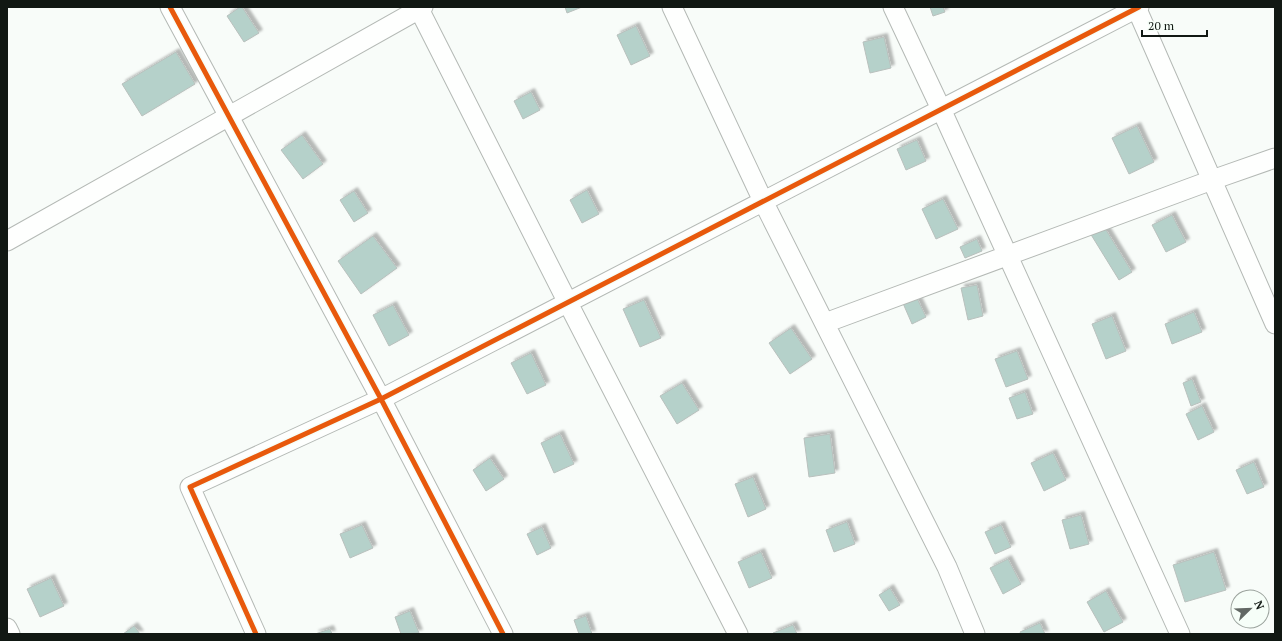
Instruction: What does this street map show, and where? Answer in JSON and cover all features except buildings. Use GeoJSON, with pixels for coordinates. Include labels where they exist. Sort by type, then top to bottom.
{"type":"FeatureCollection","features":[{"type":"Feature","properties":{"kind":"street"},"geometry":{"type":"LineString","coordinates":[[170,7],[381,399],[503,634]]}},
{"type":"Feature","properties":{"kind":"street"},"geometry":{"type":"LineString","coordinates":[[672,7],[764,201],[947,567],[974,634]]}},
{"type":"Feature","properties":{"kind":"street"},"geometry":{"type":"LineString","coordinates":[[893,7],[1180,634]]}},
{"type":"Feature","properties":{"kind":"street"},"geometry":{"type":"LineString","coordinates":[[256,634],[190,487],[381,399],[1137,7],[1275,324]]}},
{"type":"Feature","properties":{"kind":"street"},"geometry":{"type":"LineString","coordinates":[[7,241],[420,8],[568,303],[738,634]]}},
{"type":"Feature","properties":{"kind":"street"},"geometry":{"type":"LineString","coordinates":[[825,323],[1275,158]]}},
{"type":"Feature","properties":{"kind":"street"},"geometry":{"type":"LineString","coordinates":[[7,628],[10,634]]}},
{"type":"Feature","properties":{"kind":"cycle path"},"geometry":{"type":"LineString","coordinates":[[170,7],[381,399],[503,634]]}},
{"type":"Feature","properties":{"kind":"cycle path"},"geometry":{"type":"LineString","coordinates":[[256,634],[190,487],[381,399],[1139,7]]}}]}
